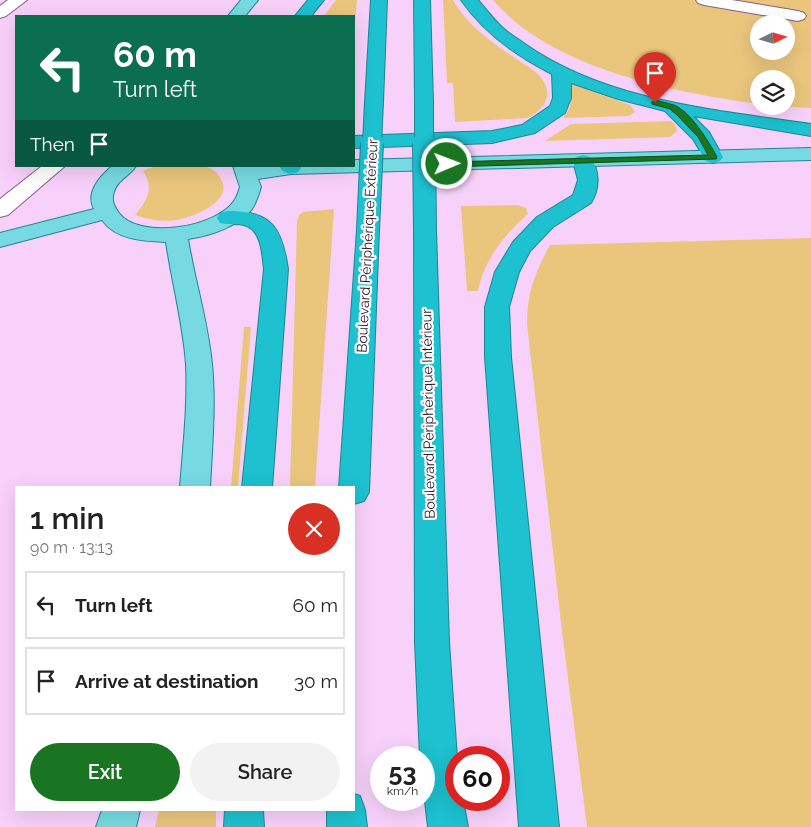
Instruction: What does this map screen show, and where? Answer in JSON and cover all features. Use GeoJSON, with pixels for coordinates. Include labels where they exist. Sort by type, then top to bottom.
{"type":"FeatureCollection","features":[{"type":"Feature","properties":{"kind":"highway"},"geometry":{"type":"LineString","coordinates":[[304,15],[316,0]]}},
{"type":"Feature","properties":{"kind":"highway","name":"Boulevard Périphérique Extérieur"},"geometry":{"type":"LineString","coordinates":[[354,486],[379,0]]}},
{"type":"Feature","properties":{"kind":"highway","name":"Boulevard Périphérique Intérieur"},"geometry":{"type":"LineString","coordinates":[[422,0],[432,642],[439,768],[448,827]]}},
{"type":"Feature","properties":{"kind":"highway"},"geometry":{"type":"LineString","coordinates":[[424,55],[433,0]]}},
{"type":"Feature","properties":{"kind":"highway"},"geometry":{"type":"LineString","coordinates":[[469,0],[497,33],[517,48],[561,72],[618,92],[673,108],[811,130]]}},
{"type":"Feature","properties":{"kind":"highway"},"geometry":{"type":"LineString","coordinates":[[355,142],[492,137],[528,129],[558,109],[562,98],[561,72]]}},
{"type":"Feature","properties":{"kind":"highway"},"geometry":{"type":"LineString","coordinates":[[673,108],[702,136],[713,157]]}},
{"type":"Feature","properties":{"kind":"highway"},"geometry":{"type":"LineString","coordinates":[[539,827],[498,357],[497,307],[507,272],[521,247],[545,222],[583,198],[588,180],[583,161]]}},
{"type":"Feature","properties":{"kind":"highway"},"geometry":{"type":"LineString","coordinates":[[228,218],[254,220],[266,230],[273,247],[276,269],[257,486]]}},
{"type":"Feature","properties":{"kind":"highway"},"geometry":{"type":"LineString","coordinates":[[244,811],[244,827]]}},
{"type":"Feature","properties":{"kind":"highway"},"geometry":{"type":"LineString","coordinates":[[346,811],[346,827]]}},
{"type":"Feature","properties":{"kind":"main road"},"geometry":{"type":"LineString","coordinates":[[237,15],[250,0]]}},
{"type":"Feature","properties":{"kind":"main road"},"geometry":{"type":"LineString","coordinates":[[355,166],[811,154]]}},
{"type":"Feature","properties":{"kind":"main road"},"geometry":{"type":"LineString","coordinates":[[125,167],[111,177],[104,189],[101,201],[104,213],[115,224],[131,232],[152,236],[176,236],[204,229],[228,218],[247,200],[250,191],[246,170],[290,167]]}},
{"type":"Feature","properties":{"kind":"main road"},"geometry":{"type":"LineString","coordinates":[[0,240],[104,213]]}},
{"type":"Feature","properties":{"kind":"main road"},"geometry":{"type":"LineString","coordinates":[[176,236],[180,269],[191,314],[199,365],[195,486]]}},
{"type":"Feature","properties":{"kind":"main road"},"geometry":{"type":"LineString","coordinates":[[116,827],[121,811]]}},
{"type":"Feature","properties":{"kind":"street"},"geometry":{"type":"LineString","coordinates":[[0,13],[19,0]]}},
{"type":"Feature","properties":{"kind":"street"},"geometry":{"type":"LineString","coordinates":[[704,0],[802,12]]}},
{"type":"Feature","properties":{"kind":"street"},"geometry":{"type":"LineString","coordinates":[[0,210],[54,167]]}},
{"type":"Feature","properties":{"kind":"shaded area"},"geometry":{"type":"Polygon","coordinates":[[[336,0],[357,0],[355,23],[355,15],[325,15],[336,0]]]}},
{"type":"Feature","properties":{"kind":"shaded area"},"geometry":{"type":"Polygon","coordinates":[[[443,0],[453,0],[461,12],[480,32],[537,73],[543,80],[547,92],[547,98],[540,109],[528,118],[455,122],[453,83],[447,83],[443,0]]]}},
{"type":"Feature","properties":{"kind":"shaded area"},"geometry":{"type":"Polygon","coordinates":[[[493,0],[811,0],[811,108],[795,107],[795,70],[750,70],[750,103],[653,84],[580,60],[547,44],[518,24],[493,0]]]}},
{"type":"Feature","properties":{"kind":"shaded area"},"geometry":{"type":"Polygon","coordinates":[[[571,84],[630,105],[635,112],[629,116],[563,118],[571,102],[571,84]]]}},
{"type":"Feature","properties":{"kind":"shaded area"},"geometry":{"type":"Polygon","coordinates":[[[671,121],[677,131],[670,137],[545,141],[571,124],[671,121]]]}},
{"type":"Feature","properties":{"kind":"shaded area"},"geometry":{"type":"Polygon","coordinates":[[[153,167],[208,168],[215,171],[221,179],[224,186],[223,193],[219,199],[206,209],[185,218],[160,221],[148,219],[135,215],[143,205],[149,189],[147,177],[143,171],[153,167]]]}},
{"type":"Feature","properties":{"kind":"shaded area"},"geometry":{"type":"Polygon","coordinates":[[[518,205],[526,208],[528,214],[503,239],[496,249],[485,269],[478,291],[467,291],[461,206],[518,205]]]}},
{"type":"Feature","properties":{"kind":"shaded area"},"geometry":{"type":"Polygon","coordinates":[[[334,209],[315,486],[290,486],[297,220],[303,212],[334,209]]]}},
{"type":"Feature","properties":{"kind":"shaded area"},"geometry":{"type":"Polygon","coordinates":[[[811,238],[811,827],[587,827],[562,631],[527,324],[528,302],[536,274],[550,245],[811,238]]]}},
{"type":"Feature","properties":{"kind":"shaded area"},"geometry":{"type":"Polygon","coordinates":[[[244,327],[251,327],[238,486],[231,486],[244,327]]]}},
{"type":"Feature","properties":{"kind":"shaded area"},"geometry":{"type":"Polygon","coordinates":[[[159,811],[216,811],[216,827],[155,827],[159,811]]]}},
{"type":"Feature","properties":{"kind":"route"},"geometry":{"type":"LineString","coordinates":[[447,164],[713,157],[702,136],[680,113],[673,108],[655,103]]}}]}
